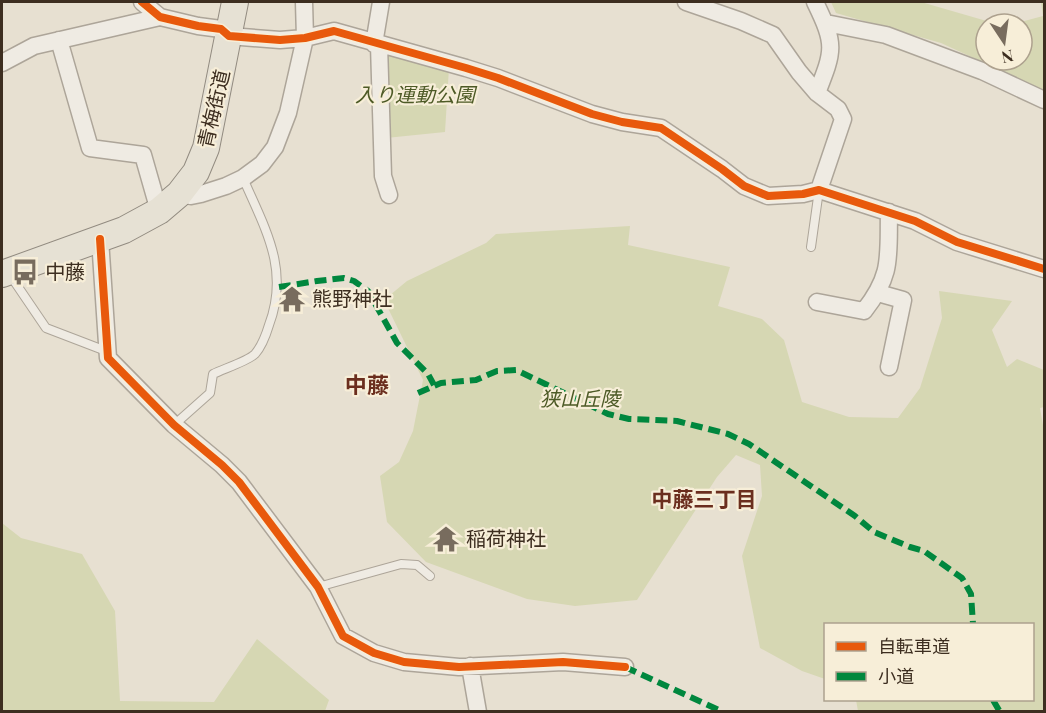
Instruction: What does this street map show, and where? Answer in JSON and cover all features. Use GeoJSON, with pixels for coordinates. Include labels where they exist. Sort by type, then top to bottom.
{"type":"FeatureCollection","features":[{"type":"Feature","properties":{"kind":"main road","name":"青梅街道"},"geometry":{"type":"LineString","coordinates":[[5,273],[135,225],[159,211],[179,194],[196,172],[206,148],[236,2]]}},
{"type":"Feature","properties":{"kind":"street"},"geometry":{"type":"LineString","coordinates":[[142,2],[160,17]]}},
{"type":"Feature","properties":{"kind":"street"},"geometry":{"type":"LineString","coordinates":[[179,194],[190,196],[201,194],[243,178],[262,164],[274,147],[288,113],[305,38],[304,2]]}},
{"type":"Feature","properties":{"kind":"street"},"geometry":{"type":"LineString","coordinates":[[381,2],[377,45],[384,185]]}},
{"type":"Feature","properties":{"kind":"street"},"geometry":{"type":"LineString","coordinates":[[686,2],[773,35],[817,93],[838,109],[843,119],[819,190]]}},
{"type":"Feature","properties":{"kind":"street"},"geometry":{"type":"LineString","coordinates":[[815,2],[826,23],[832,55],[817,93]]}},
{"type":"Feature","properties":{"kind":"street"},"geometry":{"type":"LineString","coordinates":[[2,63],[34,46],[160,17],[221,29],[229,36],[271,40],[305,38],[334,32],[498,78],[599,117],[661,128],[744,186],[768,196],[803,194],[819,190],[915,221],[957,242],[1044,269]]}},
{"type":"Feature","properties":{"kind":"street"},"geometry":{"type":"LineString","coordinates":[[826,23],[886,35],[982,71],[1044,100]]}},
{"type":"Feature","properties":{"kind":"street"},"geometry":{"type":"LineString","coordinates":[[59,40],[90,148],[143,155],[159,211]]}},
{"type":"Feature","properties":{"kind":"street"},"geometry":{"type":"LineString","coordinates":[[817,302],[864,311],[878,293],[888,268],[889,212]]}},
{"type":"Feature","properties":{"kind":"street"},"geometry":{"type":"LineString","coordinates":[[100,239],[108,358],[174,425],[239,482],[318,587],[343,636],[374,653],[404,662],[470,666],[563,662],[625,667]]}},
{"type":"Feature","properties":{"kind":"street"},"geometry":{"type":"LineString","coordinates":[[878,293],[903,300],[889,367]]}},
{"type":"Feature","properties":{"kind":"street"},"geometry":{"type":"LineString","coordinates":[[470,666],[478,711]]}},
{"type":"Feature","properties":{"kind":"lane"},"geometry":{"type":"LineString","coordinates":[[174,425],[210,393],[213,374],[254,355],[264,340],[272,317],[279,287],[275,256],[243,178]]}},
{"type":"Feature","properties":{"kind":"lane"},"geometry":{"type":"LineString","coordinates":[[811,247],[819,190]]}},
{"type":"Feature","properties":{"kind":"lane"},"geometry":{"type":"LineString","coordinates":[[5,273],[46,328],[106,351]]}},
{"type":"Feature","properties":{"kind":"lane"},"geometry":{"type":"LineString","coordinates":[[318,587],[401,564],[417,565],[430,576]]}},
{"type":"Feature","properties":{"kind":"green space"},"geometry":{"type":"Polygon","coordinates":[[[831,2],[921,2],[974,17],[974,58],[941,43],[836,13],[831,2]]]}},
{"type":"Feature","properties":{"kind":"green space"},"geometry":{"type":"Polygon","coordinates":[[[1041,2],[1044,2],[1044,90],[1005,72],[1034,72],[1034,18],[1043,16],[1041,2]]]}},
{"type":"Feature","properties":{"kind":"green space","name":"入り運動公園"},"geometry":{"type":"Polygon","coordinates":[[[388,52],[449,68],[445,132],[386,138],[382,54],[388,52]]]}},
{"type":"Feature","properties":{"kind":"green space","name":"狭山丘陵"},"geometry":{"type":"Polygon","coordinates":[[[630,226],[628,245],[730,267],[718,306],[762,319],[784,340],[802,402],[849,417],[898,418],[920,388],[942,318],[939,291],[1012,301],[992,330],[1007,367],[1017,359],[1044,370],[1044,407],[1040,408],[1044,431],[1044,711],[858,711],[856,701],[1034,701],[1034,623],[824,623],[824,679],[802,671],[760,648],[742,556],[762,496],[760,465],[736,455],[717,477],[637,600],[575,606],[527,599],[426,562],[387,522],[380,476],[399,462],[413,431],[423,380],[384,300],[407,281],[486,243],[496,234],[630,226]]]}},
{"type":"Feature","properties":{"kind":"green space"},"geometry":{"type":"Polygon","coordinates":[[[2,523],[21,538],[82,554],[115,611],[120,701],[214,702],[257,639],[329,700],[325,711],[2,711],[2,523]]]}},
{"type":"Feature","properties":{"kind":"marked path"},"geometry":{"type":"LineString","coordinates":[[279,287],[344,278],[354,281],[368,291],[397,343],[428,374],[434,385]]}},
{"type":"Feature","properties":{"kind":"marked path"},"geometry":{"type":"LineString","coordinates":[[418,393],[441,383],[476,380],[497,371],[516,370],[608,414],[629,419],[677,421],[728,434],[749,444],[855,516],[874,532],[924,551],[962,578],[971,594],[973,623]]}},
{"type":"Feature","properties":{"kind":"marked path"},"geometry":{"type":"LineString","coordinates":[[625,667],[723,712]]}},
{"type":"Feature","properties":{"kind":"marked path"},"geometry":{"type":"LineString","coordinates":[[994,701],[1000,712]]}},
{"type":"Feature","properties":{"kind":"cycle path"},"geometry":{"type":"LineString","coordinates":[[142,2],[160,17],[221,29],[229,36],[280,40],[305,38],[334,31],[466,68],[592,114],[622,122],[661,128],[744,186],[768,196],[803,194],[819,190],[915,221],[957,242],[1044,269]]}},
{"type":"Feature","properties":{"kind":"cycle path"},"geometry":{"type":"LineString","coordinates":[[100,239],[108,358],[174,425],[239,482],[318,587],[343,636],[374,653],[404,662],[459,667],[563,662],[625,667]]}},
{"type":"Feature","properties":{"kind":"place","name":"中藤"},"geometry":{"type":"Point","coordinates":[25,272]}},
{"type":"Feature","properties":{"kind":"place","name":"熊野神社"},"geometry":{"type":"Point","coordinates":[292,299]}},
{"type":"Feature","properties":{"kind":"place","name":"稲荷神社"},"geometry":{"type":"Point","coordinates":[446,539]}},
{"type":"Feature","properties":{"kind":"district","name":"中藤"},"geometry":{"type":"Point","coordinates":[367,385]}},
{"type":"Feature","properties":{"kind":"district","name":"中藤三丁目"},"geometry":{"type":"Point","coordinates":[704,500]}}]}
